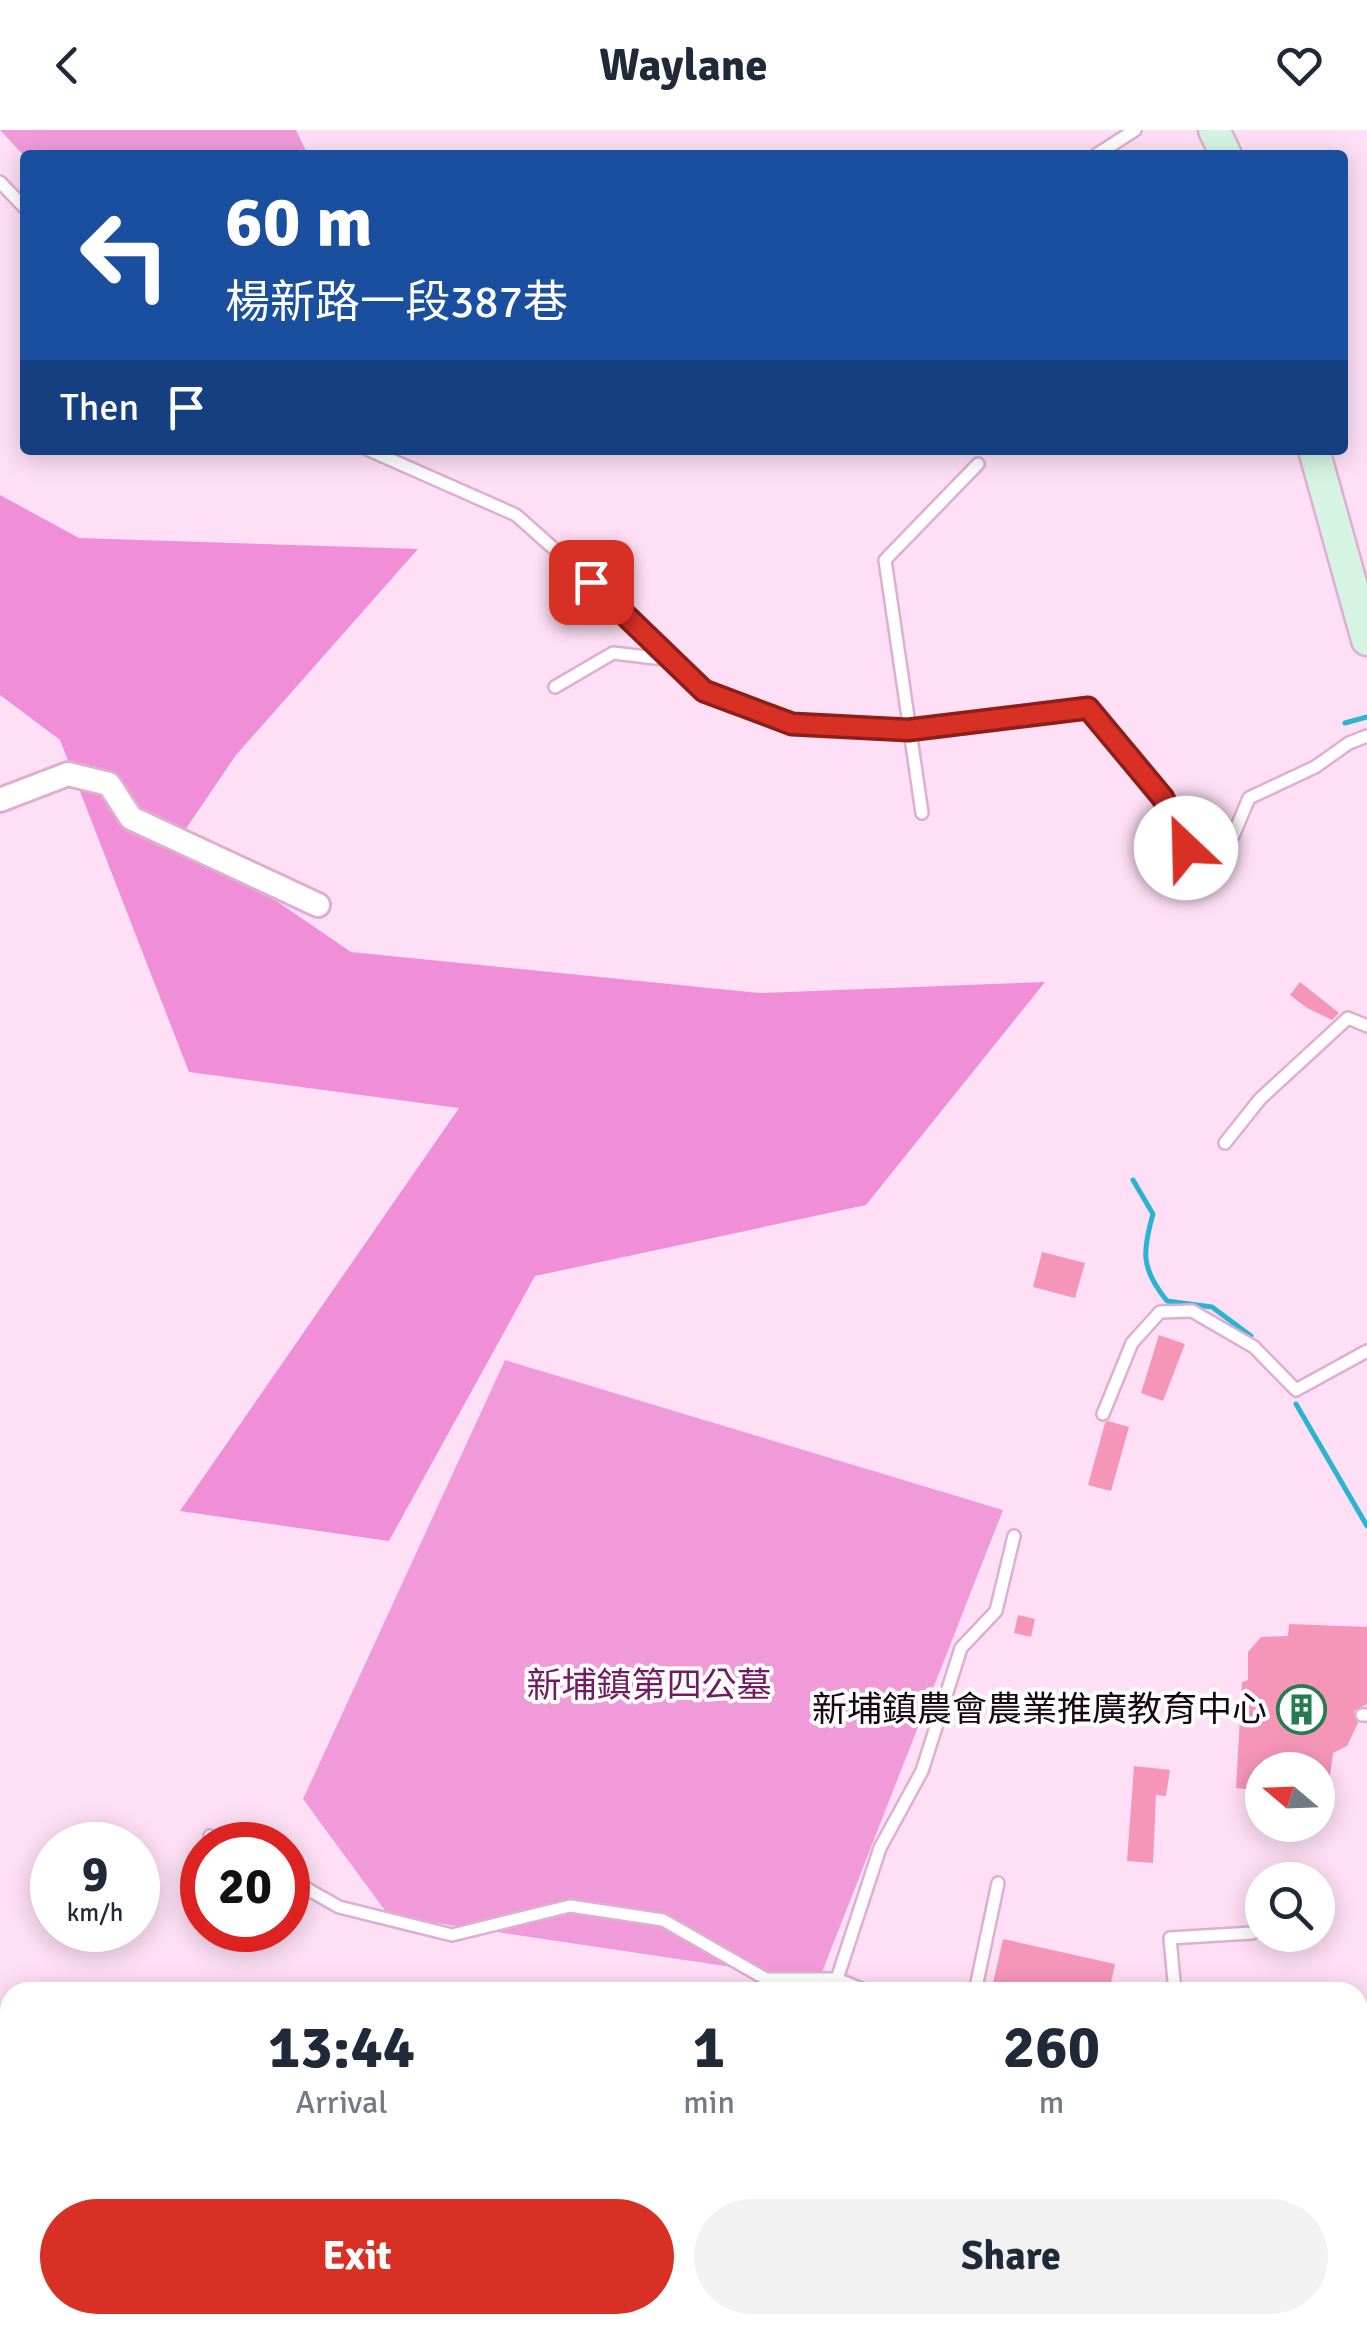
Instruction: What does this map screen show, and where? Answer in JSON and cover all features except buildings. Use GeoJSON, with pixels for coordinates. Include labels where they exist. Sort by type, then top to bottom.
{"type":"FeatureCollection","features":[{"type":"Feature","properties":{"kind":"main road"},"geometry":{"type":"LineString","coordinates":[[1315,455],[1367,640]]}},
{"type":"Feature","properties":{"kind":"street"},"geometry":{"type":"LineString","coordinates":[[0,800],[68,774],[109,784],[131,818],[318,905]]}},
{"type":"Feature","properties":{"kind":"lane"},"geometry":{"type":"LineString","coordinates":[[1104,150],[1135,130]]}},
{"type":"Feature","properties":{"kind":"lane"},"geometry":{"type":"LineString","coordinates":[[0,182],[20,203]]}},
{"type":"Feature","properties":{"kind":"lane"},"geometry":{"type":"LineString","coordinates":[[380,455],[516,515],[704,691],[792,724],[908,730],[1088,708],[1163,798],[1186,848],[1232,836],[1249,798],[1315,767],[1348,742],[1367,736]]}},
{"type":"Feature","properties":{"kind":"lane"},"geometry":{"type":"LineString","coordinates":[[922,813],[885,560],[978,464]]}},
{"type":"Feature","properties":{"kind":"lane"},"geometry":{"type":"LineString","coordinates":[[555,687],[613,653],[672,660]]}},
{"type":"Feature","properties":{"kind":"lane"},"geometry":{"type":"LineString","coordinates":[[1226,1143],[1260,1099],[1348,1018],[1367,1026]]}},
{"type":"Feature","properties":{"kind":"lane"},"geometry":{"type":"LineString","coordinates":[[1103,1414],[1132,1342],[1160,1312],[1192,1310],[1254,1347],[1296,1390],[1367,1351]]}},
{"type":"Feature","properties":{"kind":"lane"},"geometry":{"type":"LineString","coordinates":[[837,1978],[880,1848],[922,1771],[961,1648],[996,1611],[1014,1536]]}},
{"type":"Feature","properties":{"kind":"lane"},"geometry":{"type":"LineString","coordinates":[[977,1982],[998,1883]]}},
{"type":"Feature","properties":{"kind":"lane"},"geometry":{"type":"LineString","coordinates":[[310,1891],[339,1907],[452,1935],[570,1906],[662,1920],[766,1980],[837,1978],[846,1982]]}},
{"type":"Feature","properties":{"kind":"lane"},"geometry":{"type":"LineString","coordinates":[[1174,1982],[1170,1938],[1245,1933]]}},
{"type":"Feature","properties":{"kind":"green space"},"geometry":{"type":"Polygon","coordinates":[[[0,130],[296,130],[306,150],[20,150],[0,130]]]}},
{"type":"Feature","properties":{"kind":"green space","name":"新埔鎮第四公墓"},"geometry":{"type":"Polygon","coordinates":[[[505,1360],[1003,1510],[819,1980],[389,1916],[303,1799],[505,1360]]]}},
{"type":"Feature","properties":{"kind":"shaded area"},"geometry":{"type":"Polygon","coordinates":[[[0,495],[79,538],[418,549],[236,755],[181,836],[351,952],[759,993],[1045,982],[866,1205],[535,1276],[389,1541],[180,1511],[459,1108],[189,1072],[60,740],[0,695],[0,495]]]}},
{"type":"Feature","properties":{"kind":"waterway"},"geometry":{"type":"LineString","coordinates":[[1345,723],[1367,717]]}},
{"type":"Feature","properties":{"kind":"waterway"},"geometry":{"type":"LineString","coordinates":[[1133,1180],[1153,1214],[1146,1260],[1152,1279],[1167,1301],[1212,1307],[1251,1336]]}},
{"type":"Feature","properties":{"kind":"waterway"},"geometry":{"type":"LineString","coordinates":[[1296,1404],[1367,1526]]}},
{"type":"Feature","properties":{"kind":"place","name":"新埔鎮農會農業推廣教育中心"},"geometry":{"type":"Point","coordinates":[1302,1709]}},
{"type":"Feature","properties":{"kind":"route"},"geometry":{"type":"LineString","coordinates":[[591,582],[704,691],[792,724],[908,730],[1088,708],[1163,798],[1186,848]]}}]}
